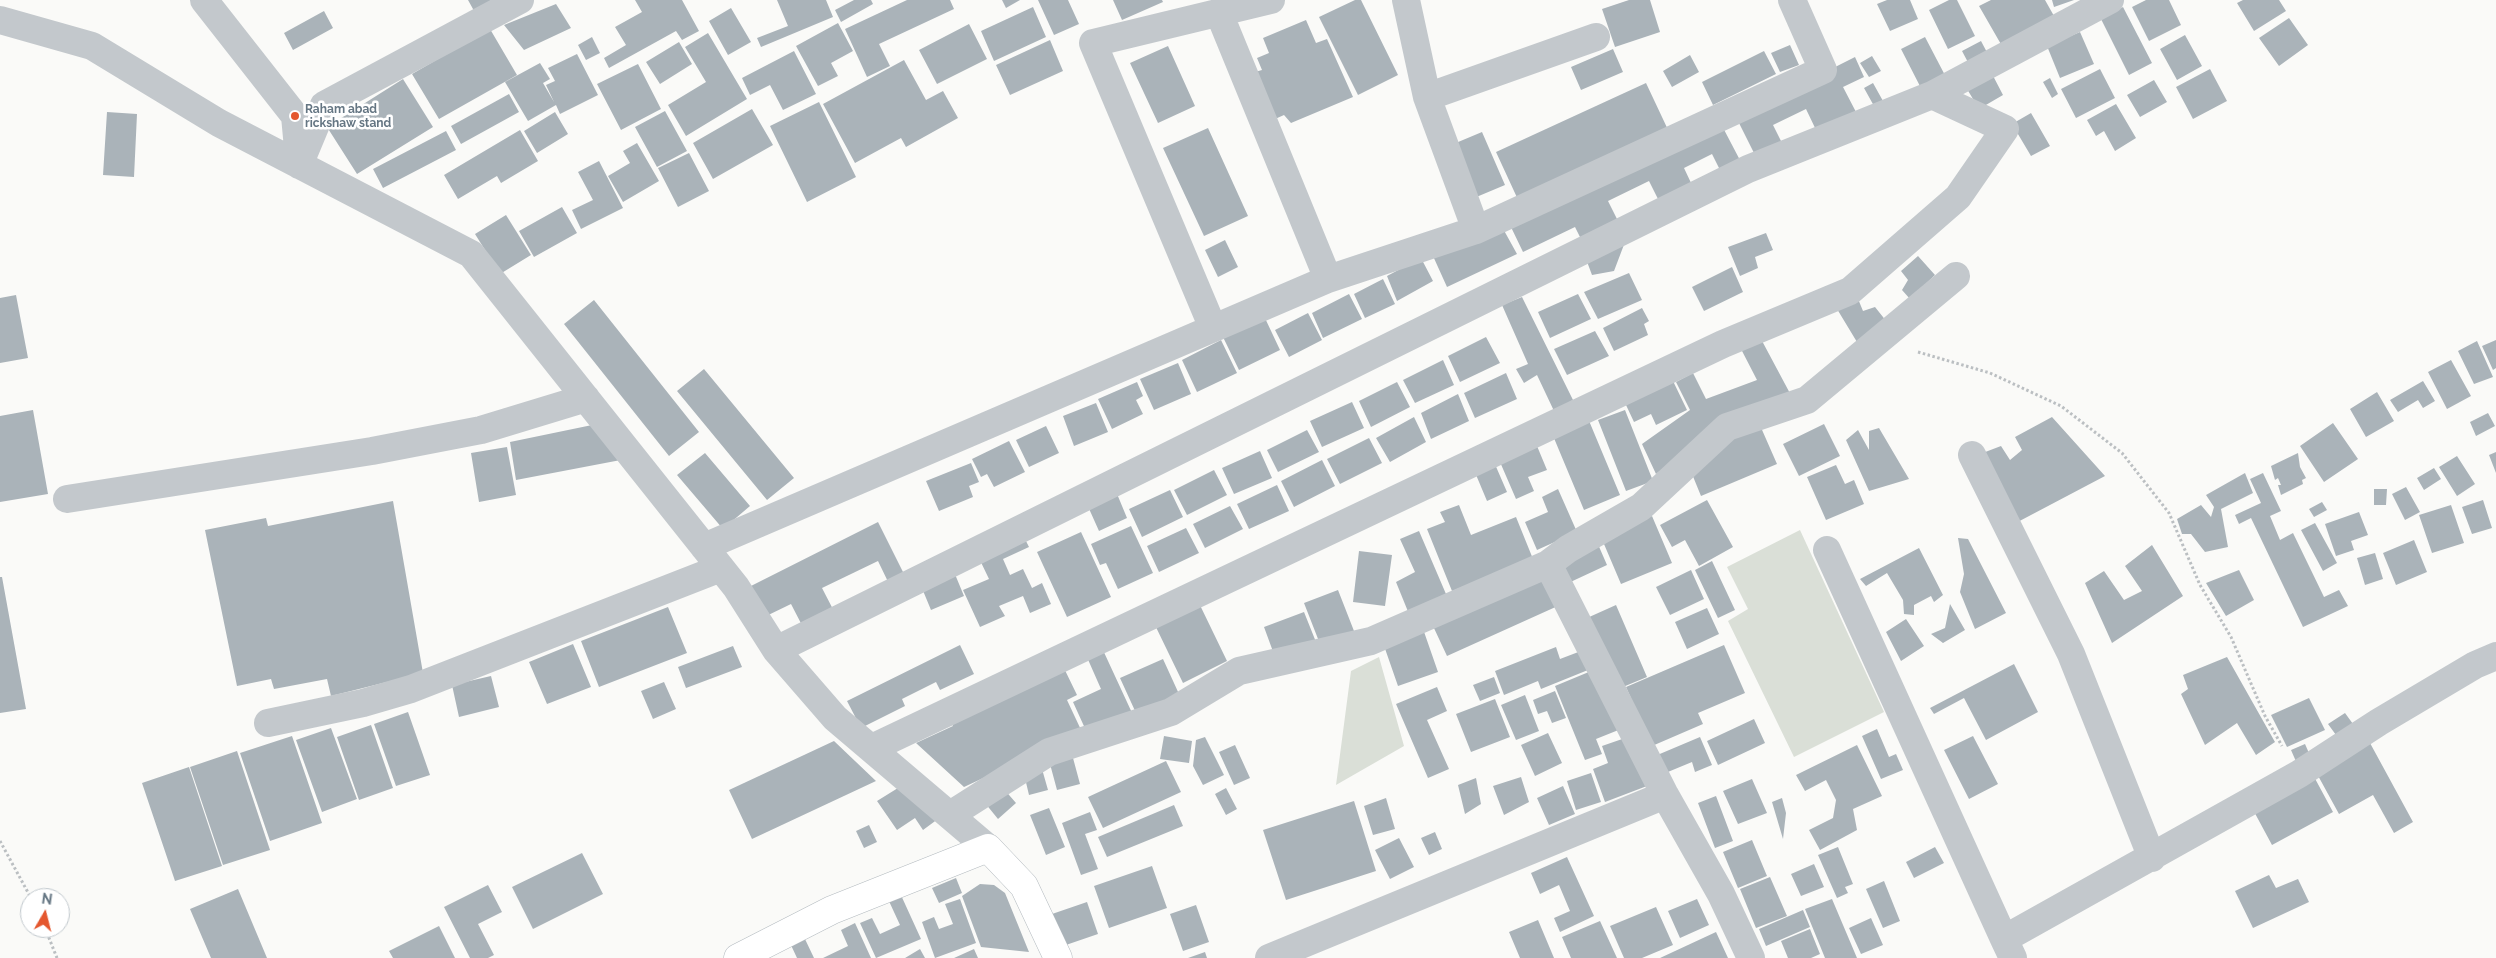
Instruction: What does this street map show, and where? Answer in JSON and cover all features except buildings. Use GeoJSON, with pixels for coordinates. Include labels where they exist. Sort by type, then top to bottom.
{"type":"FeatureCollection","features":[{"type":"Feature","properties":{"kind":"main road"},"geometry":{"type":"LineString","coordinates":[[738,958],[832,910],[988,848],[1024,886],[1058,958]]}},
{"type":"Feature","properties":{"kind":"street"},"geometry":{"type":"LineString","coordinates":[[204,0],[295,116],[299,165]]}},
{"type":"Feature","properties":{"kind":"street"},"geometry":{"type":"LineString","coordinates":[[299,165],[324,105],[520,0]]}},
{"type":"Feature","properties":{"kind":"street"},"geometry":{"type":"LineString","coordinates":[[1213,328],[1093,43],[1271,0]]}},
{"type":"Feature","properties":{"kind":"street"},"geometry":{"type":"LineString","coordinates":[[1406,0],[1427,96],[1476,230]]}},
{"type":"Feature","properties":{"kind":"street"},"geometry":{"type":"LineString","coordinates":[[704,547],[1328,279],[1476,230],[1823,70],[1792,0]]}},
{"type":"Feature","properties":{"kind":"street"},"geometry":{"type":"LineString","coordinates":[[776,650],[1748,168],[1932,95],[2110,0]]}},
{"type":"Feature","properties":{"kind":"street"},"geometry":{"type":"LineString","coordinates":[[1219,12],[1328,279]]}},
{"type":"Feature","properties":{"kind":"street"},"geometry":{"type":"LineString","coordinates":[[0,20],[92,46],[219,123],[470,254],[736,587],[776,650],[835,718],[988,848]]}},
{"type":"Feature","properties":{"kind":"street"},"geometry":{"type":"LineString","coordinates":[[1427,96],[1596,37]]}},
{"type":"Feature","properties":{"kind":"street"},"geometry":{"type":"LineString","coordinates":[[872,748],[1722,344],[1850,291],[1958,197],[2005,129],[1932,95]]}},
{"type":"Feature","properties":{"kind":"street"},"geometry":{"type":"LineString","coordinates":[[950,815],[1049,752],[1171,712],[1239,671],[1371,642],[1548,564],[1568,549],[1641,507],[1727,427],[1807,400],[1956,276]]}},
{"type":"Feature","properties":{"kind":"street"},"geometry":{"type":"LineString","coordinates":[[67,499],[382,450],[481,430],[586,398]]}},
{"type":"Feature","properties":{"kind":"street"},"geometry":{"type":"LineString","coordinates":[[1972,455],[2071,654],[2152,858]]}},
{"type":"Feature","properties":{"kind":"street"},"geometry":{"type":"LineString","coordinates":[[1827,550],[2008,949],[2152,858],[2299,774],[2379,722],[2475,665],[2496,656]]}},
{"type":"Feature","properties":{"kind":"street"},"geometry":{"type":"LineString","coordinates":[[1548,564],[1665,795],[1721,894],[1751,958]]}},
{"type":"Feature","properties":{"kind":"street"},"geometry":{"type":"LineString","coordinates":[[268,723],[363,702],[411,689],[721,568]]}},
{"type":"Feature","properties":{"kind":"street"},"geometry":{"type":"LineString","coordinates":[[1269,958],[1665,795]]}},
{"type":"Feature","properties":{"kind":"path"},"geometry":{"type":"LineString","coordinates":[[1915,351],[1990,373],[2062,406],[2122,453],[2169,513],[2200,585],[2231,637],[2265,716],[2299,774]]}},
{"type":"Feature","properties":{"kind":"path"},"geometry":{"type":"LineString","coordinates":[[0,841],[26,888]]}},
{"type":"Feature","properties":{"kind":"path"},"geometry":{"type":"LineString","coordinates":[[49,938],[57,958]]}},
{"type":"Feature","properties":{"kind":"shaded area"},"geometry":{"type":"Polygon","coordinates":[[[1800,530],[1884,712],[1794,757],[1728,621],[1748,609],[1727,567],[1800,530]]]}},
{"type":"Feature","properties":{"kind":"shaded area"},"geometry":{"type":"Polygon","coordinates":[[[1379,657],[1404,746],[1336,785],[1351,671],[1379,657]]]}},
{"type":"Feature","properties":{"kind":"place","name":"Raham abad rickshaw stand"},"geometry":{"type":"Point","coordinates":[295,116]}}]}
